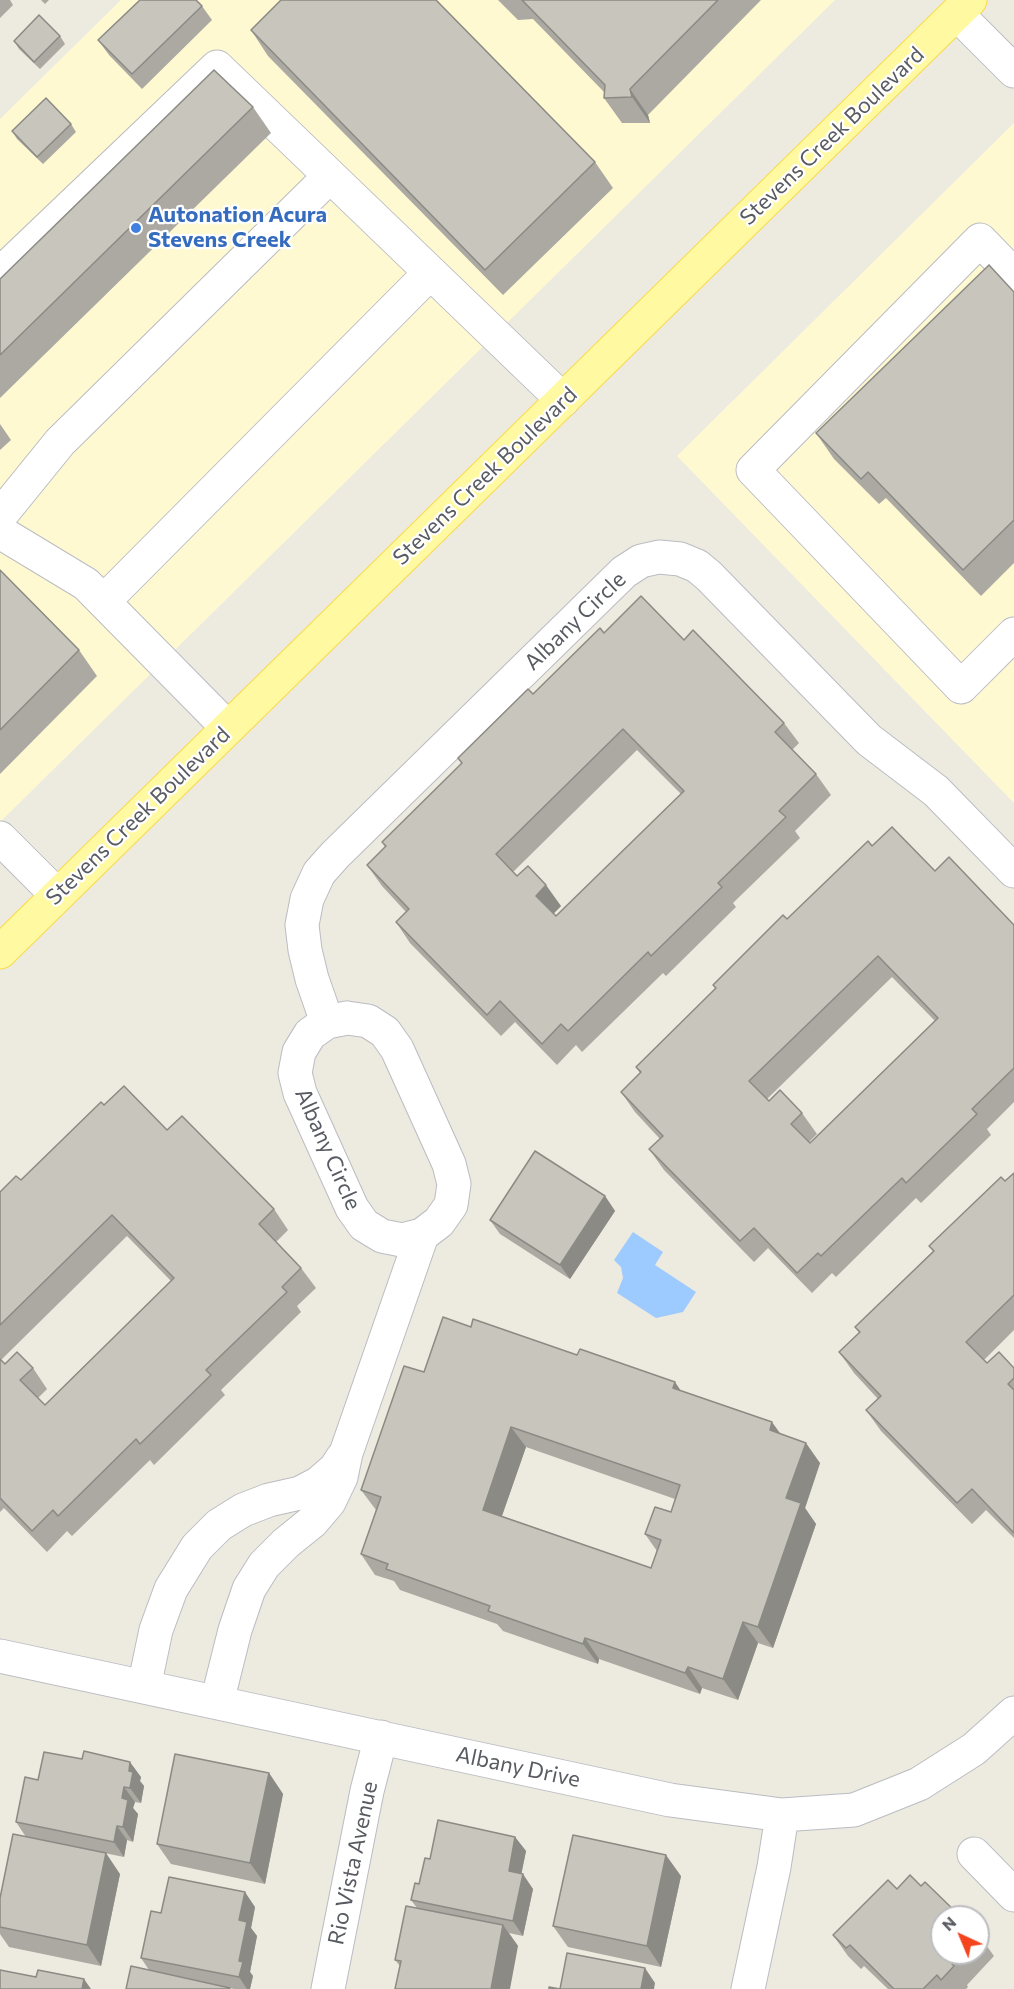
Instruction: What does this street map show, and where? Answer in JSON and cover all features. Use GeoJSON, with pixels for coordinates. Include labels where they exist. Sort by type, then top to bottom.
{"type":"FeatureCollection","features":[{"type":"Feature","properties":{"kind":"main road","name":"Stevens Creek Boulevard"},"geometry":{"type":"LineString","coordinates":[[0,951],[965,4]]}},
{"type":"Feature","properties":{"kind":"street"},"geometry":{"type":"LineString","coordinates":[[965,4],[1014,70]]}},
{"type":"Feature","properties":{"kind":"street"},"geometry":{"type":"LineString","coordinates":[[0,274],[217,67],[563,400]]}},
{"type":"Feature","properties":{"kind":"street"},"geometry":{"type":"LineString","coordinates":[[0,516],[60,442],[330,176]]}},
{"type":"Feature","properties":{"kind":"street"},"geometry":{"type":"LineString","coordinates":[[1014,275],[980,240],[753,470],[961,687],[1014,634]]}},
{"type":"Feature","properties":{"kind":"street"},"geometry":{"type":"LineString","coordinates":[[104,601],[430,273]]}},
{"type":"Feature","properties":{"kind":"street"},"geometry":{"type":"LineString","coordinates":[[0,532],[86,584],[228,728]]}},
{"type":"Feature","properties":{"kind":"street","name":"Albany Circle"},"geometry":{"type":"LineString","coordinates":[[422,1235],[402,1240],[382,1236],[364,1225],[352,1208],[300,1093],[296,1073],[299,1052],[310,1034],[327,1022],[305,950],[302,925],[307,899],[319,873],[335,855],[624,572],[641,561],[659,557],[680,559],[697,566],[869,740],[936,791],[1014,871]]}},
{"type":"Feature","properties":{"kind":"street"},"geometry":{"type":"LineString","coordinates":[[0,838],[57,895]]}},
{"type":"Feature","properties":{"kind":"street"},"geometry":{"type":"LineString","coordinates":[[217,1702],[235,1630],[249,1589],[264,1565],[312,1522],[329,1502],[341,1477],[346,1454],[422,1235],[439,1222],[451,1205],[454,1184],[445,1154],[398,1049],[385,1032],[368,1021],[347,1018],[327,1022]]}},
{"type":"Feature","properties":{"kind":"street"},"geometry":{"type":"LineString","coordinates":[[144,1687],[156,1630],[171,1589],[198,1547],[219,1525],[243,1510],[269,1500],[300,1493],[319,1483],[335,1469],[346,1454]]}},
{"type":"Feature","properties":{"kind":"street"},"geometry":{"type":"LineString","coordinates":[[254,1506],[286,1543]]}},
{"type":"Feature","properties":{"kind":"street","name":"Albany Drive"},"geometry":{"type":"LineString","coordinates":[[0,1656],[670,1800],[782,1815],[854,1810],[919,1784],[974,1749],[1014,1713]]}},
{"type":"Feature","properties":{"kind":"street","name":"Rio Vista Avenue"},"geometry":{"type":"LineString","coordinates":[[328,1989],[367,1791],[381,1737]]}},
{"type":"Feature","properties":{"kind":"street"},"geometry":{"type":"LineString","coordinates":[[748,1989],[774,1867],[782,1815]]}},
{"type":"Feature","properties":{"kind":"street"},"geometry":{"type":"LineString","coordinates":[[974,1854],[1014,1895]]}},
{"type":"Feature","properties":{"kind":"shaded area"},"geometry":{"type":"Polygon","coordinates":[[[121,0],[835,0],[0,822],[0,119],[121,0]]]}},
{"type":"Feature","properties":{"kind":"shaded area"},"geometry":{"type":"Polygon","coordinates":[[[1014,123],[1014,803],[677,456],[1014,123]]]}},
{"type":"Feature","properties":{"kind":"water"},"geometry":{"type":"Polygon","coordinates":[[[633,1232],[663,1252],[655,1265],[696,1292],[683,1312],[656,1318],[617,1293],[623,1278],[621,1267],[614,1260],[633,1232]]]}},
{"type":"Feature","properties":{"kind":"building"},"geometry":{"type":"Polygon","coordinates":[[[140,0],[196,0],[202,6],[132,74],[98,40],[140,0]]]}},
{"type":"Feature","properties":{"kind":"building"},"geometry":{"type":"Polygon","coordinates":[[[281,0],[436,0],[595,162],[485,270],[251,30],[281,0]]]}},
{"type":"Feature","properties":{"kind":"building"},"geometry":{"type":"Polygon","coordinates":[[[522,0],[718,0],[630,89],[632,97],[604,98],[605,85],[522,0]]]}},
{"type":"Feature","properties":{"kind":"building"},"geometry":{"type":"Polygon","coordinates":[[[39,15],[60,36],[34,62],[14,41],[39,15]]]}},
{"type":"Feature","properties":{"kind":"building"},"geometry":{"type":"Polygon","coordinates":[[[214,70],[253,107],[0,355],[0,279],[214,70]]]}},
{"type":"Feature","properties":{"kind":"building"},"geometry":{"type":"Polygon","coordinates":[[[46,98],[71,124],[37,157],[12,131],[46,98]]]}},
{"type":"Feature","properties":{"kind":"building"},"geometry":{"type":"Polygon","coordinates":[[[989,265],[1014,292],[1014,520],[963,570],[868,472],[861,479],[816,433],[989,265]]]}},
{"type":"Feature","properties":{"kind":"building"},"geometry":{"type":"Polygon","coordinates":[[[0,570],[79,650],[0,730],[0,570]]]}},
{"type":"Feature","properties":{"kind":"building"},"geometry":{"type":"Polygon","coordinates":[[[641,596],[684,640],[693,630],[784,723],[775,732],[816,774],[779,811],[786,817],[718,883],[722,887],[651,956],[648,952],[568,1031],[561,1024],[542,1044],[500,1001],[487,1015],[396,922],[409,909],[367,865],[386,846],[382,842],[462,763],[458,758],[528,689],[533,694],[600,628],[604,633],[641,596]],[[623,729],[496,854],[517,876],[528,866],[546,885],[536,896],[556,916],[684,791],[623,729]]]}},
{"type":"Feature","properties":{"kind":"building"},"geometry":{"type":"Polygon","coordinates":[[[892,827],[935,871],[949,857],[1014,925],[1014,1068],[972,1109],[977,1114],[906,1183],[902,1178],[821,1256],[818,1253],[797,1273],[754,1228],[740,1241],[649,1149],[663,1136],[621,1092],[641,1072],[636,1067],[716,988],[713,985],[783,915],[787,919],[868,841],[872,846],[892,827]],[[878,956],[749,1081],[769,1101],[780,1090],[802,1113],[791,1124],[810,1143],[938,1018],[878,956]]]}},
{"type":"Feature","properties":{"kind":"building"},"geometry":{"type":"Polygon","coordinates":[[[124,1086],[167,1130],[182,1116],[274,1209],[259,1224],[301,1268],[282,1287],[287,1292],[206,1370],[211,1375],[140,1444],[136,1439],[58,1516],[53,1510],[32,1531],[0,1498],[0,1359],[5,1364],[17,1352],[33,1368],[20,1380],[45,1405],[174,1278],[112,1215],[0,1325],[0,1192],[16,1176],[21,1180],[101,1102],[104,1105],[124,1086]]]}},
{"type":"Feature","properties":{"kind":"building"},"geometry":{"type":"Polygon","coordinates":[[[535,1151],[605,1196],[560,1265],[490,1220],[535,1151]]]}},
{"type":"Feature","properties":{"kind":"building"},"geometry":{"type":"Polygon","coordinates":[[[1014,1173],[1014,1295],[966,1342],[987,1363],[999,1352],[1014,1368],[1014,1378],[1008,1384],[1014,1390],[1014,1533],[972,1489],[957,1503],[866,1410],[881,1396],[839,1352],[860,1332],[855,1327],[934,1251],[929,1246],[1001,1177],[1005,1181],[1014,1173]]]}},
{"type":"Feature","properties":{"kind":"building"},"geometry":{"type":"Polygon","coordinates":[[[443,1317],[471,1327],[473,1319],[577,1355],[580,1349],[675,1382],[673,1388],[772,1422],[770,1430],[806,1443],[786,1498],[801,1503],[758,1627],[743,1622],[723,1679],[688,1667],[685,1673],[585,1638],[583,1644],[488,1611],[490,1606],[386,1569],[388,1564],[361,1554],[381,1497],[361,1490],[404,1366],[424,1372],[443,1317]],[[511,1427],[483,1510],[651,1568],[661,1540],[645,1534],[655,1507],[671,1512],[680,1485],[511,1427]]]}},
{"type":"Feature","properties":{"kind":"building"},"geometry":{"type":"Polygon","coordinates":[[[84,1751],[130,1762],[129,1771],[133,1772],[130,1788],[124,1787],[122,1798],[128,1800],[123,1827],[117,1826],[114,1842],[16,1822],[25,1777],[38,1780],[44,1752],[82,1759],[84,1751]]]}},
{"type":"Feature","properties":{"kind":"building"},"geometry":{"type":"Polygon","coordinates":[[[175,1754],[269,1773],[250,1863],[157,1844],[175,1754]]]}},
{"type":"Feature","properties":{"kind":"building"},"geometry":{"type":"Polygon","coordinates":[[[438,1820],[515,1837],[509,1871],[523,1874],[513,1921],[411,1900],[415,1883],[419,1884],[425,1858],[430,1859],[438,1820]]]}},
{"type":"Feature","properties":{"kind":"building"},"geometry":{"type":"Polygon","coordinates":[[[13,1834],[106,1853],[87,1945],[0,1927],[0,1898],[13,1834]]]}},
{"type":"Feature","properties":{"kind":"building"},"geometry":{"type":"Polygon","coordinates":[[[573,1835],[666,1855],[647,1946],[553,1926],[573,1835]]]}},
{"type":"Feature","properties":{"kind":"building"},"geometry":{"type":"Polygon","coordinates":[[[910,1875],[921,1886],[925,1882],[949,1905],[930,1905],[930,1965],[954,1966],[941,1980],[937,1975],[923,1989],[894,1989],[850,1945],[846,1948],[833,1935],[888,1880],[897,1889],[910,1875]]]}},
{"type":"Feature","properties":{"kind":"building"},"geometry":{"type":"Polygon","coordinates":[[[169,1877],[245,1892],[239,1920],[247,1922],[239,1961],[243,1962],[239,1977],[141,1958],[151,1911],[161,1913],[169,1877]]]}},
{"type":"Feature","properties":{"kind":"building"},"geometry":{"type":"Polygon","coordinates":[[[406,1906],[503,1925],[491,1989],[395,1989],[401,1961],[395,1960],[406,1906]]]}},
{"type":"Feature","properties":{"kind":"building"},"geometry":{"type":"Polygon","coordinates":[[[567,1953],[645,1968],[641,1989],[560,1989],[567,1953]]]}},
{"type":"Feature","properties":{"kind":"building"},"geometry":{"type":"Polygon","coordinates":[[[131,1966],[230,1988],[126,1989],[131,1966]]]}},
{"type":"Feature","properties":{"kind":"building"},"geometry":{"type":"Polygon","coordinates":[[[0,1970],[36,1977],[38,1970],[84,1979],[82,1989],[0,1989],[0,1970]]]}},
{"type":"Feature","properties":{"kind":"place","name":"Autonation Acura Stevens Creek"},"geometry":{"type":"Point","coordinates":[136,228]}}]}
